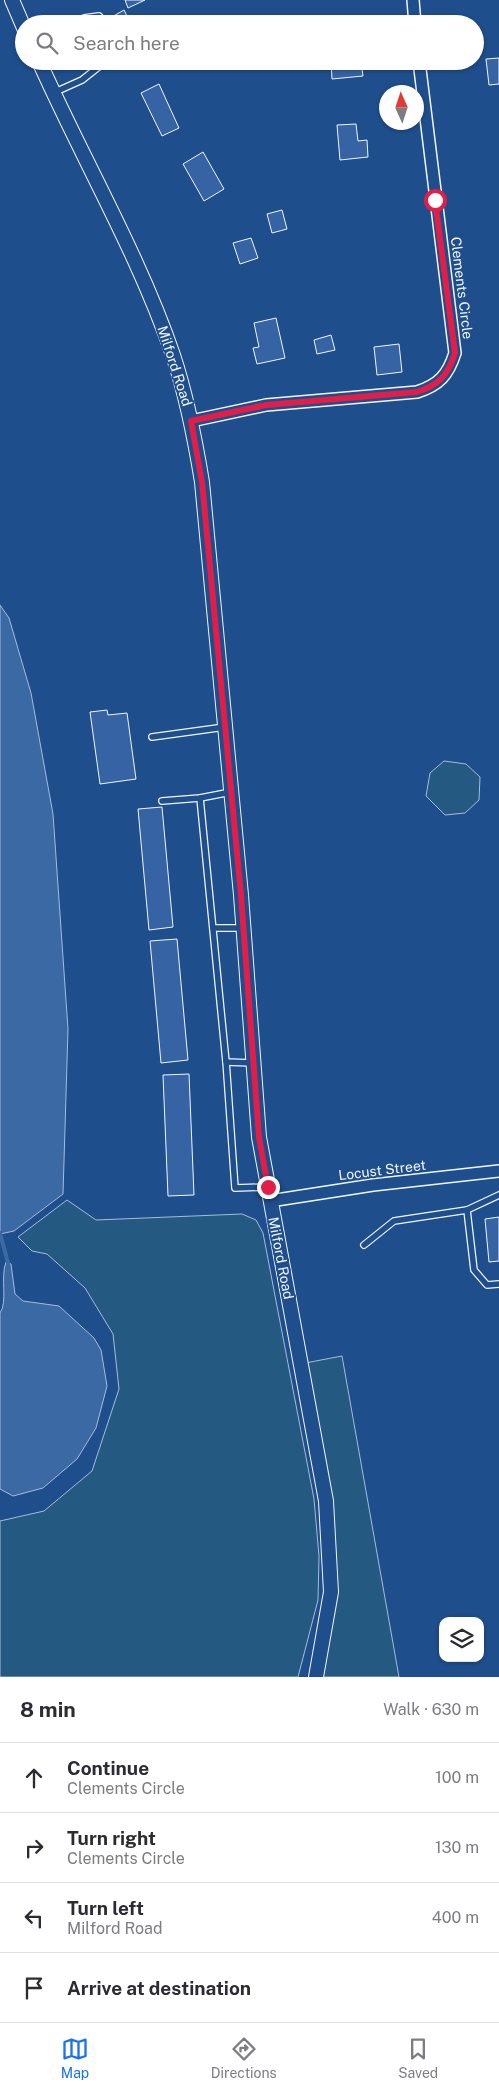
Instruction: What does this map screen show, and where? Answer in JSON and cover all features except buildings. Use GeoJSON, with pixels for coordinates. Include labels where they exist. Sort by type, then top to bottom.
{"type":"FeatureCollection","features":[{"type":"Feature","properties":{"kind":"street"},"geometry":{"type":"LineString","coordinates":[[12,0],[18,15]]}},
{"type":"Feature","properties":{"kind":"street"},"geometry":{"type":"LineString","coordinates":[[413,0],[414,15]]}},
{"type":"Feature","properties":{"kind":"street","name":"Milford Road"},"geometry":{"type":"LineString","coordinates":[[43,70],[153,301],[173,356],[191,421],[202,482],[244,928],[259,1137],[326,1501],[331,1592],[316,1677]]}},
{"type":"Feature","properties":{"kind":"street","name":"Clements Circle"},"geometry":{"type":"LineString","coordinates":[[191,421],[266,405],[417,392],[431,388],[447,375],[455,353],[420,70]]}},
{"type":"Feature","properties":{"kind":"street","name":"Locust Street"},"geometry":{"type":"LineString","coordinates":[[269,1194],[499,1172]]}},
{"type":"Feature","properties":{"kind":"lane"},"geometry":{"type":"LineString","coordinates":[[53,93],[82,80],[95,70]]}},
{"type":"Feature","properties":{"kind":"lane"},"geometry":{"type":"LineString","coordinates":[[152,737],[225,727]]}},
{"type":"Feature","properties":{"kind":"lane"},"geometry":{"type":"LineString","coordinates":[[162,801],[200,798],[231,792]]}},
{"type":"Feature","properties":{"kind":"lane"},"geometry":{"type":"LineString","coordinates":[[200,798],[226,1061],[235,1188],[269,1194]]}},
{"type":"Feature","properties":{"kind":"lane"},"geometry":{"type":"LineString","coordinates":[[214,928],[244,928]]}},
{"type":"Feature","properties":{"kind":"lane"},"geometry":{"type":"LineString","coordinates":[[226,1061],[254,1062]]}},
{"type":"Feature","properties":{"kind":"lane"},"geometry":{"type":"LineString","coordinates":[[364,1245],[394,1221],[466,1210],[499,1195]]}},
{"type":"Feature","properties":{"kind":"lane"},"geometry":{"type":"LineString","coordinates":[[466,1210],[474,1270],[487,1285],[499,1284]]}},
{"type":"Feature","properties":{"kind":"shaded area"},"geometry":{"type":"Polygon","coordinates":[[[0,605],[9,618],[31,693],[53,814],[68,1029],[63,1194],[14,1231],[0,1234],[0,605]]]}},
{"type":"Feature","properties":{"kind":"shaded area"},"geometry":{"type":"Polygon","coordinates":[[[444,761],[466,764],[480,777],[479,800],[465,813],[445,815],[426,796],[430,773],[444,761]]]}},
{"type":"Feature","properties":{"kind":"shaded area"},"geometry":{"type":"Polygon","coordinates":[[[67,1200],[96,1220],[242,1214],[256,1220],[263,1233],[314,1499],[319,1556],[318,1600],[298,1677],[0,1677],[0,1521],[44,1511],[92,1471],[119,1389],[113,1334],[85,1288],[47,1254],[32,1251],[18,1237],[67,1200]]]}},
{"type":"Feature","properties":{"kind":"shaded area"},"geometry":{"type":"Polygon","coordinates":[[[6,1262],[11,1264],[15,1294],[23,1301],[59,1306],[94,1338],[101,1350],[107,1386],[96,1428],[77,1459],[43,1488],[13,1496],[0,1489],[0,1313],[3,1303],[4,1268],[6,1262]]]}},
{"type":"Feature","properties":{"kind":"shaded area"},"geometry":{"type":"Polygon","coordinates":[[[342,1356],[399,1677],[315,1677],[331,1592],[326,1501],[300,1364],[342,1356]]]}},
{"type":"Feature","properties":{"kind":"waterway"},"geometry":{"type":"LineString","coordinates":[[0,1233],[8,1263]]}},
{"type":"Feature","properties":{"kind":"route"},"geometry":{"type":"LineString","coordinates":[[268,1187],[259,1137],[241,895],[202,482],[191,421],[266,405],[417,392],[431,388],[447,375],[455,353],[435,200]]}}]}
